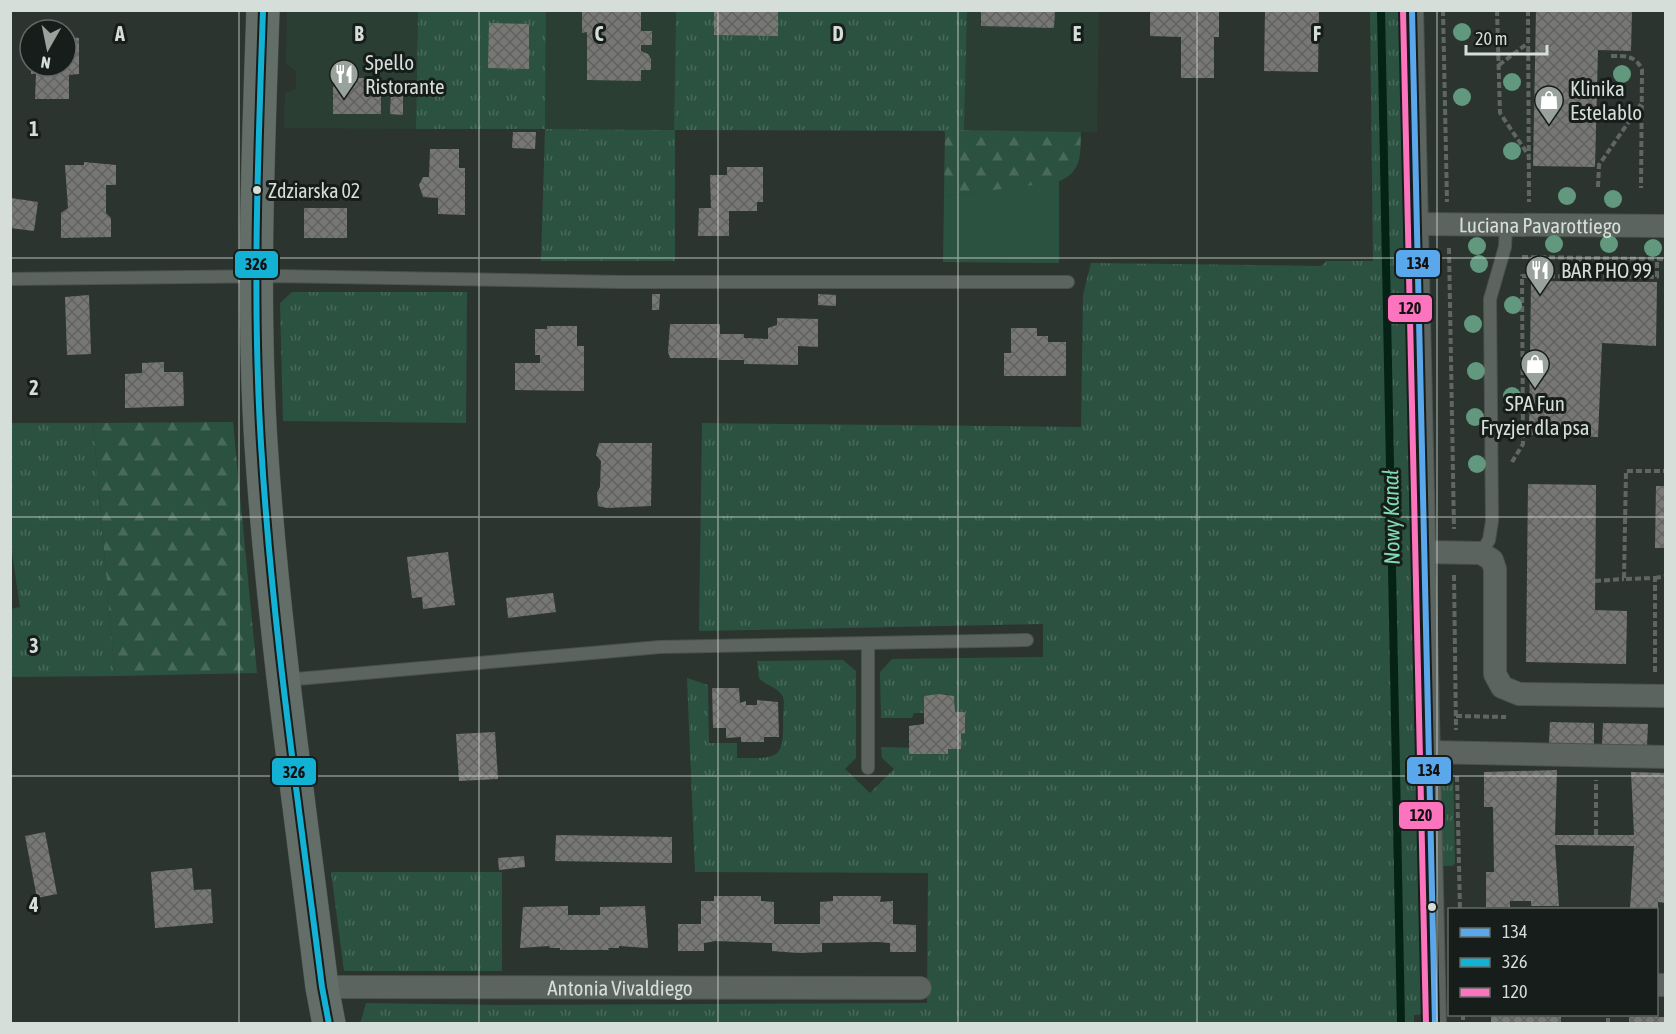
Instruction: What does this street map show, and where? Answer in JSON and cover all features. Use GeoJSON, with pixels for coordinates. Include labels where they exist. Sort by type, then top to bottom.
{"type":"FeatureCollection","features":[{"type":"Feature","properties":{"kind":"street"},"geometry":{"type":"LineString","coordinates":[[263,10],[258,278],[261,445],[285,680],[322,987],[329,1023]]}},
{"type":"Feature","properties":{"kind":"street"},"geometry":{"type":"LineString","coordinates":[[1412,10],[1427,752],[1442,984],[1435,1023]]}},
{"type":"Feature","properties":{"kind":"street","name":"Luciana Pavarottiego"},"geometry":{"type":"LineString","coordinates":[[1416,224],[1454,214],[1506,225],[1665,226]]}},
{"type":"Feature","properties":{"kind":"street"},"geometry":{"type":"LineString","coordinates":[[1423,552],[1481,553],[1492,560],[1495,569],[1496,674],[1502,687],[1519,694],[1660,689]]}},
{"type":"Feature","properties":{"kind":"street"},"geometry":{"type":"LineString","coordinates":[[1427,752],[1665,757]]}},
{"type":"Feature","properties":{"kind":"street","name":"Antonia Vivaldiego"},"geometry":{"type":"LineString","coordinates":[[322,987],[920,988]]}},
{"type":"Feature","properties":{"kind":"lane"},"geometry":{"type":"LineString","coordinates":[[1481,553],[1491,532],[1490,290],[1503,257],[1506,225]]}},
{"type":"Feature","properties":{"kind":"lane"},"geometry":{"type":"LineString","coordinates":[[10,279],[258,278],[275,276],[622,282],[1068,282]]}},
{"type":"Feature","properties":{"kind":"lane"},"geometry":{"type":"LineString","coordinates":[[285,680],[660,647],[1027,640]]}},
{"type":"Feature","properties":{"kind":"lane"},"geometry":{"type":"LineString","coordinates":[[868,644],[868,768]]}},
{"type":"Feature","properties":{"kind":"path"},"geometry":{"type":"LineString","coordinates":[[1443,10],[1447,204],[1454,214],[1454,552],[1460,908]]}},
{"type":"Feature","properties":{"kind":"path"},"geometry":{"type":"LineString","coordinates":[[1497,10],[1500,113],[1529,156]]}},
{"type":"Feature","properties":{"kind":"path"},"geometry":{"type":"LineString","coordinates":[[1528,10],[1529,205]]}},
{"type":"Feature","properties":{"kind":"path"},"geometry":{"type":"LineString","coordinates":[[1499,65],[1528,43]]}},
{"type":"Feature","properties":{"kind":"path"},"geometry":{"type":"LineString","coordinates":[[1611,56],[1628,56],[1640,64],[1641,188]]}},
{"type":"Feature","properties":{"kind":"path"},"geometry":{"type":"LineString","coordinates":[[1598,187],[1599,165],[1642,104]]}},
{"type":"Feature","properties":{"kind":"path"},"geometry":{"type":"LineString","coordinates":[[1503,257],[1665,259]]}},
{"type":"Feature","properties":{"kind":"path"},"geometry":{"type":"LineString","coordinates":[[1579,258],[1589,279]]}},
{"type":"Feature","properties":{"kind":"path"},"geometry":{"type":"LineString","coordinates":[[1492,469],[1508,469],[1523,444],[1522,276],[1589,279],[1656,277],[1657,259]]}},
{"type":"Feature","properties":{"kind":"path"},"geometry":{"type":"LineString","coordinates":[[1624,579],[1626,471],[1665,471]]}},
{"type":"Feature","properties":{"kind":"path"},"geometry":{"type":"LineString","coordinates":[[1595,581],[1665,576]]}},
{"type":"Feature","properties":{"kind":"path"},"geometry":{"type":"LineString","coordinates":[[1655,578],[1660,689]]}},
{"type":"Feature","properties":{"kind":"path"},"geometry":{"type":"LineString","coordinates":[[1596,798],[1596,835]]}},
{"type":"Feature","properties":{"kind":"shaded area"},"geometry":{"type":"Polygon","coordinates":[[[287,11],[418,11],[416,129],[284,128],[285,93],[296,89],[296,71],[286,64],[287,11]]]}},
{"type":"Feature","properties":{"kind":"shaded area"},"geometry":{"type":"Polygon","coordinates":[[[546,11],[676,11],[674,130],[545,129],[546,11]]]}},
{"type":"Feature","properties":{"kind":"shaded area"},"geometry":{"type":"Polygon","coordinates":[[[967,11],[1099,11],[1097,132],[964,131],[967,11]]]}},
{"type":"Feature","properties":{"kind":"green space"},"geometry":{"type":"Polygon","coordinates":[[[418,11],[546,11],[545,129],[416,129],[418,11]]]}},
{"type":"Feature","properties":{"kind":"green space"},"geometry":{"type":"Polygon","coordinates":[[[676,11],[967,11],[964,131],[675,130],[675,261],[541,261],[545,129],[674,130],[676,11]]]}},
{"type":"Feature","properties":{"kind":"green space"},"geometry":{"type":"Polygon","coordinates":[[[1370,11],[1399,11],[1423,1014],[1414,1015],[1414,1023],[360,1024],[366,1003],[500,1005],[927,1003],[928,873],[695,872],[687,678],[708,685],[709,743],[737,743],[737,758],[762,758],[776,754],[780,749],[784,702],[779,692],[759,678],[757,661],[843,660],[856,671],[856,758],[845,769],[870,793],[894,769],[882,758],[881,747],[961,749],[961,734],[965,733],[965,712],[955,712],[954,697],[946,694],[924,696],[924,713],[914,713],[912,718],[881,718],[880,672],[892,659],[1043,657],[1043,624],[699,631],[702,423],[1081,427],[1083,295],[1091,263],[1321,266],[1327,261],[1373,261],[1370,11]]]}},
{"type":"Feature","properties":{"kind":"green space"},"geometry":{"type":"Polygon","coordinates":[[[945,130],[1081,132],[1078,164],[1069,175],[1053,184],[944,196],[945,130]]]}},
{"type":"Feature","properties":{"kind":"green space"},"geometry":{"type":"Polygon","coordinates":[[[1059,182],[1059,263],[943,262],[944,196],[1059,182]]]}},
{"type":"Feature","properties":{"kind":"green space"},"geometry":{"type":"Polygon","coordinates":[[[292,292],[467,292],[466,423],[283,421],[280,303],[292,292]]]}},
{"type":"Feature","properties":{"kind":"green space"},"geometry":{"type":"Polygon","coordinates":[[[233,422],[257,673],[115,676],[93,423],[233,422]]]}},
{"type":"Feature","properties":{"kind":"green space"},"geometry":{"type":"Polygon","coordinates":[[[10,423],[93,423],[115,676],[11,677],[11,609],[20,607],[11,546],[10,423]]]}},
{"type":"Feature","properties":{"kind":"green space"},"geometry":{"type":"Polygon","coordinates":[[[1453,764],[1455,864],[1443,866],[1440,781],[1453,764]]]}},
{"type":"Feature","properties":{"kind":"green space"},"geometry":{"type":"Polygon","coordinates":[[[331,872],[502,872],[502,971],[344,971],[331,872]]]}},
{"type":"Feature","properties":{"kind":"building"},"geometry":{"type":"Polygon","coordinates":[[[582,10],[641,10],[641,31],[652,31],[652,45],[641,45],[641,51],[648,54],[651,59],[651,70],[641,70],[641,81],[587,80],[587,32],[582,33],[582,10]]]}},
{"type":"Feature","properties":{"kind":"building"},"geometry":{"type":"Polygon","coordinates":[[[714,10],[778,10],[778,36],[714,35],[714,10]]]}},
{"type":"Feature","properties":{"kind":"building"},"geometry":{"type":"Polygon","coordinates":[[[981,10],[1055,10],[1054,28],[981,26],[981,10]]]}},
{"type":"Feature","properties":{"kind":"building"},"geometry":{"type":"Polygon","coordinates":[[[1150,10],[1219,10],[1219,37],[1214,37],[1214,78],[1181,78],[1181,37],[1150,36],[1150,10]]]}},
{"type":"Feature","properties":{"kind":"building"},"geometry":{"type":"Polygon","coordinates":[[[1265,10],[1319,10],[1318,72],[1264,71],[1265,10]]]}},
{"type":"Feature","properties":{"kind":"building"},"geometry":{"type":"Polygon","coordinates":[[[1536,10],[1632,10],[1631,51],[1598,50],[1595,167],[1533,166],[1536,10]]]}},
{"type":"Feature","properties":{"kind":"building"},"geometry":{"type":"Polygon","coordinates":[[[489,23],[529,24],[529,69],[488,68],[489,23]]]}},
{"type":"Feature","properties":{"kind":"building"},"geometry":{"type":"Polygon","coordinates":[[[78,38],[79,38],[78,74],[78,38]]]}},
{"type":"Feature","properties":{"kind":"building"},"geometry":{"type":"Polygon","coordinates":[[[36,78],[69,78],[69,99],[35,99],[36,78]]]}},
{"type":"Feature","properties":{"kind":"building"},"geometry":{"type":"Polygon","coordinates":[[[341,78],[381,78],[381,114],[333,114],[333,86],[341,86],[341,78]]]}},
{"type":"Feature","properties":{"kind":"building"},"geometry":{"type":"Polygon","coordinates":[[[391,90],[403,90],[403,115],[390,114],[391,90]]]}},
{"type":"Feature","properties":{"kind":"building"},"geometry":{"type":"Polygon","coordinates":[[[513,132],[536,132],[535,149],[512,148],[513,132]]]}},
{"type":"Feature","properties":{"kind":"building"},"geometry":{"type":"Polygon","coordinates":[[[430,149],[459,149],[459,168],[465,168],[465,215],[438,214],[438,198],[423,197],[419,185],[423,177],[429,177],[430,149]]]}},
{"type":"Feature","properties":{"kind":"building"},"geometry":{"type":"Polygon","coordinates":[[[84,162],[116,165],[116,185],[106,185],[106,213],[111,218],[111,237],[61,238],[61,213],[68,208],[65,165],[84,165],[84,162]]]}},
{"type":"Feature","properties":{"kind":"building"},"geometry":{"type":"Polygon","coordinates":[[[727,167],[763,167],[763,202],[757,202],[757,211],[729,211],[729,236],[698,236],[699,208],[711,208],[710,175],[727,175],[727,167]]]}},
{"type":"Feature","properties":{"kind":"building"},"geometry":{"type":"Polygon","coordinates":[[[11,198],[38,202],[34,231],[10,228],[11,198]]]}},
{"type":"Feature","properties":{"kind":"building"},"geometry":{"type":"Polygon","coordinates":[[[304,208],[347,208],[347,238],[304,238],[304,208]]]}},
{"type":"Feature","properties":{"kind":"building"},"geometry":{"type":"Polygon","coordinates":[[[1531,281],[1657,282],[1656,346],[1602,343],[1598,437],[1529,435],[1531,281]]]}},
{"type":"Feature","properties":{"kind":"building"},"geometry":{"type":"Polygon","coordinates":[[[652,294],[660,294],[659,310],[652,310],[652,294]]]}},
{"type":"Feature","properties":{"kind":"building"},"geometry":{"type":"Polygon","coordinates":[[[818,294],[836,295],[836,306],[818,305],[818,294]]]}},
{"type":"Feature","properties":{"kind":"building"},"geometry":{"type":"Polygon","coordinates":[[[89,295],[91,354],[67,355],[65,297],[89,295]]]}},
{"type":"Feature","properties":{"kind":"building"},"geometry":{"type":"Polygon","coordinates":[[[777,318],[818,319],[818,347],[798,346],[798,365],[744,364],[744,360],[718,360],[719,358],[670,358],[668,352],[670,324],[720,324],[720,334],[744,334],[744,338],[768,339],[768,328],[777,325],[777,318]]]}},
{"type":"Feature","properties":{"kind":"building"},"geometry":{"type":"Polygon","coordinates":[[[547,326],[577,326],[577,346],[584,346],[584,391],[515,390],[515,363],[540,363],[540,355],[535,355],[535,329],[547,329],[547,326]]]}},
{"type":"Feature","properties":{"kind":"building"},"geometry":{"type":"Polygon","coordinates":[[[1011,328],[1037,328],[1037,336],[1048,336],[1048,342],[1066,342],[1066,376],[1004,376],[1004,353],[1011,353],[1011,328]]]}},
{"type":"Feature","properties":{"kind":"building"},"geometry":{"type":"Polygon","coordinates":[[[164,362],[164,372],[183,372],[184,406],[125,408],[125,374],[142,373],[142,363],[164,362]]]}},
{"type":"Feature","properties":{"kind":"building"},"geometry":{"type":"Polygon","coordinates":[[[599,443],[652,443],[651,506],[607,508],[598,506],[597,493],[600,487],[601,461],[596,455],[599,443]]]}},
{"type":"Feature","properties":{"kind":"building"},"geometry":{"type":"Polygon","coordinates":[[[1528,484],[1596,485],[1595,610],[1627,611],[1626,664],[1526,662],[1528,484]]]}},
{"type":"Feature","properties":{"kind":"building"},"geometry":{"type":"Polygon","coordinates":[[[1656,486],[1666,486],[1666,548],[1655,548],[1656,486]]]}},
{"type":"Feature","properties":{"kind":"building"},"geometry":{"type":"Polygon","coordinates":[[[448,552],[455,605],[423,609],[422,597],[412,598],[407,557],[448,552]]]}},
{"type":"Feature","properties":{"kind":"building"},"geometry":{"type":"Polygon","coordinates":[[[553,593],[556,612],[508,618],[506,598],[553,593]]]}},
{"type":"Feature","properties":{"kind":"building"},"geometry":{"type":"Polygon","coordinates":[[[712,688],[739,688],[740,703],[746,701],[746,705],[757,705],[757,700],[778,702],[779,737],[764,737],[764,742],[741,742],[741,737],[726,738],[726,728],[713,728],[712,688]]]}},
{"type":"Feature","properties":{"kind":"building"},"geometry":{"type":"Polygon","coordinates":[[[939,694],[954,696],[955,712],[965,712],[965,733],[961,734],[961,749],[948,749],[948,754],[909,754],[909,726],[924,724],[924,696],[939,694]]]}},
{"type":"Feature","properties":{"kind":"building"},"geometry":{"type":"Polygon","coordinates":[[[1550,722],[1594,723],[1594,745],[1549,744],[1550,722]]]}},
{"type":"Feature","properties":{"kind":"building"},"geometry":{"type":"Polygon","coordinates":[[[1603,723],[1648,724],[1647,746],[1602,745],[1603,723]]]}},
{"type":"Feature","properties":{"kind":"building"},"geometry":{"type":"Polygon","coordinates":[[[495,732],[498,779],[459,781],[456,734],[495,732]]]}},
{"type":"Feature","properties":{"kind":"building"},"geometry":{"type":"Polygon","coordinates":[[[1557,770],[1555,835],[1634,835],[1631,772],[1666,773],[1666,903],[1658,902],[1658,908],[1630,908],[1634,846],[1555,845],[1559,906],[1531,906],[1531,901],[1510,901],[1510,907],[1486,907],[1486,872],[1494,872],[1493,807],[1484,807],[1484,772],[1557,770]]]}},
{"type":"Feature","properties":{"kind":"building"},"geometry":{"type":"Polygon","coordinates":[[[45,832],[57,894],[37,898],[25,836],[45,832]]]}},
{"type":"Feature","properties":{"kind":"building"},"geometry":{"type":"Polygon","coordinates":[[[556,835],[672,837],[672,863],[555,861],[556,835]]]}},
{"type":"Feature","properties":{"kind":"building"},"geometry":{"type":"Polygon","coordinates":[[[524,856],[525,867],[499,870],[498,858],[524,856]]]}},
{"type":"Feature","properties":{"kind":"building"},"geometry":{"type":"Polygon","coordinates":[[[192,868],[194,890],[211,889],[213,923],[155,928],[151,872],[192,868]]]}},
{"type":"Feature","properties":{"kind":"building"},"geometry":{"type":"Polygon","coordinates":[[[714,896],[761,896],[761,901],[774,902],[774,924],[820,924],[820,902],[833,901],[833,896],[881,896],[880,902],[893,901],[893,924],[916,925],[916,952],[890,952],[890,943],[878,942],[822,943],[822,952],[799,953],[772,951],[772,943],[716,941],[704,943],[704,951],[678,951],[678,924],[701,924],[701,901],[714,901],[714,896]]]}},
{"type":"Feature","properties":{"kind":"building"},"geometry":{"type":"Polygon","coordinates":[[[568,906],[568,915],[600,915],[600,907],[645,906],[648,948],[619,946],[619,948],[608,948],[609,950],[560,950],[560,948],[549,946],[520,948],[523,907],[568,906]]]}},
{"type":"Feature","properties":{"kind":"building"},"geometry":{"type":"Polygon","coordinates":[[[1491,1016],[1561,1017],[1561,1024],[1491,1024],[1491,1016]]]}},
{"type":"Feature","properties":{"kind":"building"},"geometry":{"type":"Polygon","coordinates":[[[1629,1017],[1666,1017],[1666,1024],[1629,1024],[1629,1017]]]}},
{"type":"Feature","properties":{"kind":"waterway","name":"Nowy Kanał"},"geometry":{"type":"LineString","coordinates":[[1381,10],[1401,1024]]}},
{"type":"Feature","properties":{"kind":"transit line","name":"326"},"geometry":{"type":"LineString","coordinates":[[263,10],[256,281],[261,444],[272,580],[287,716],[322,987],[329,1024]]}},
{"type":"Feature","properties":{"kind":"transit line","name":"120"},"geometry":{"type":"LineString","coordinates":[[1403,10],[1426,1024]]}},
{"type":"Feature","properties":{"kind":"transit line","name":"134"},"geometry":{"type":"LineString","coordinates":[[1412,10],[1435,1024]]}},
{"type":"Feature","properties":{"kind":"place","name":"Spello Ristorante"},"geometry":{"type":"Point","coordinates":[344,100]}},
{"type":"Feature","properties":{"kind":"place","name":"Klinika Estelablo"},"geometry":{"type":"Point","coordinates":[1549,126]}},
{"type":"Feature","properties":{"kind":"place","name":"Zdziarska 02"},"geometry":{"type":"Point","coordinates":[257,190]}},
{"type":"Feature","properties":{"kind":"place","name":"BAR PHO 99"},"geometry":{"type":"Point","coordinates":[1540,296]}},
{"type":"Feature","properties":{"kind":"place","name":"SPA Fun Fryzjer dla psa"},"geometry":{"type":"Point","coordinates":[1535,390]}}]}
